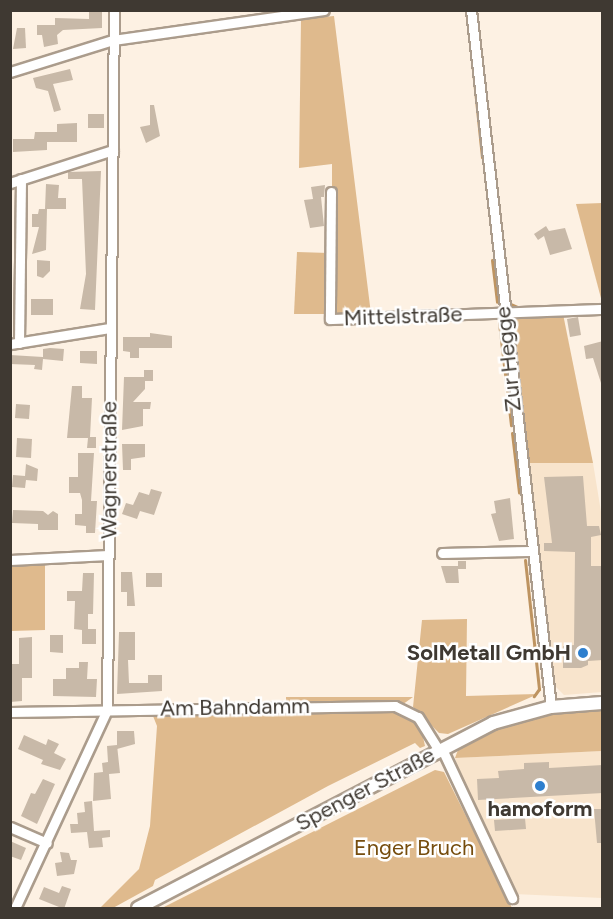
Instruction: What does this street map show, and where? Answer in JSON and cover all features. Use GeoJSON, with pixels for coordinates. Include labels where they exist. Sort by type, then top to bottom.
{"type":"FeatureCollection","features":[{"type":"Feature","properties":{"kind":"street","name":"Wagnerstraße"},"geometry":{"type":"LineString","coordinates":[[15,909],[107,710],[114,10]]}},
{"type":"Feature","properties":{"kind":"street"},"geometry":{"type":"LineString","coordinates":[[10,72],[113,40],[324,10]]}},
{"type":"Feature","properties":{"kind":"street","name":"Zur Hegge"},"geometry":{"type":"LineString","coordinates":[[471,10],[503,312],[550,707]]}},
{"type":"Feature","properties":{"kind":"street"},"geometry":{"type":"LineString","coordinates":[[10,183],[113,150]]}},
{"type":"Feature","properties":{"kind":"street"},"geometry":{"type":"LineString","coordinates":[[21,179],[21,243],[15,343],[110,328]]}},
{"type":"Feature","properties":{"kind":"street","name":"Mittelstraße"},"geometry":{"type":"LineString","coordinates":[[331,192],[330,319],[603,309]]}},
{"type":"Feature","properties":{"kind":"street"},"geometry":{"type":"LineString","coordinates":[[10,244],[21,243]]}},
{"type":"Feature","properties":{"kind":"street"},"geometry":{"type":"LineString","coordinates":[[442,553],[530,550]]}},
{"type":"Feature","properties":{"kind":"street"},"geometry":{"type":"LineString","coordinates":[[10,560],[108,555]]}},
{"type":"Feature","properties":{"kind":"street","name":"Spenger Straße"},"geometry":{"type":"LineString","coordinates":[[138,909],[493,723],[550,707],[603,703]]}},
{"type":"Feature","properties":{"kind":"street","name":"Am Bahndamm"},"geometry":{"type":"LineString","coordinates":[[10,712],[395,706],[418,717],[440,750],[512,898]]}},
{"type":"Feature","properties":{"kind":"street"},"geometry":{"type":"LineString","coordinates":[[10,827],[47,843]]}},
{"type":"Feature","properties":{"kind":"shaded area"},"geometry":{"type":"Polygon","coordinates":[[[526,463],[593,463],[602,518],[602,692],[564,695],[553,684],[526,463]]]}},
{"type":"Feature","properties":{"kind":"shaded area"},"geometry":{"type":"Polygon","coordinates":[[[602,751],[602,898],[514,894],[464,786],[455,758],[602,751]]]}},
{"type":"Feature","properties":{"kind":"green space"},"geometry":{"type":"Polygon","coordinates":[[[334,16],[371,314],[335,314],[332,309],[332,164],[299,168],[301,19],[334,16]]]}},
{"type":"Feature","properties":{"kind":"green space"},"geometry":{"type":"Polygon","coordinates":[[[602,203],[602,302],[576,204],[602,203]]]}},
{"type":"Feature","properties":{"kind":"green space"},"geometry":{"type":"Polygon","coordinates":[[[297,252],[329,253],[328,314],[294,314],[297,252]]]}},
{"type":"Feature","properties":{"kind":"green space"},"geometry":{"type":"Polygon","coordinates":[[[563,314],[593,463],[526,463],[513,317],[563,314]]]}},
{"type":"Feature","properties":{"kind":"green space"},"geometry":{"type":"Polygon","coordinates":[[[10,564],[45,564],[45,630],[11,631],[10,564]]]}},
{"type":"Feature","properties":{"kind":"green space"},"geometry":{"type":"Polygon","coordinates":[[[467,619],[466,696],[538,694],[448,734],[439,733],[413,707],[422,620],[467,619]]]}},
{"type":"Feature","properties":{"kind":"green space"},"geometry":{"type":"Polygon","coordinates":[[[286,697],[413,697],[392,712],[409,718],[421,728],[425,746],[420,748],[415,743],[328,786],[155,880],[153,886],[113,908],[100,908],[139,869],[150,826],[157,726],[153,716],[286,711],[286,697]]]}},
{"type":"Feature","properties":{"kind":"green space"},"geometry":{"type":"Polygon","coordinates":[[[602,710],[602,751],[455,758],[459,747],[498,728],[539,716],[602,710]]]}},
{"type":"Feature","properties":{"kind":"green space","name":"Enger Bruch"},"geometry":{"type":"Polygon","coordinates":[[[435,770],[444,772],[512,908],[162,908],[435,770]]]}},
{"type":"Feature","properties":{"kind":"building"},"geometry":{"type":"Polygon","coordinates":[[[89,10],[102,10],[102,28],[63,30],[57,35],[58,44],[44,47],[42,35],[37,35],[37,25],[55,25],[55,18],[89,19],[89,10]]]}},
{"type":"Feature","properties":{"kind":"building"},"geometry":{"type":"Polygon","coordinates":[[[17,28],[25,28],[26,48],[13,49],[17,28]]]}},
{"type":"Feature","properties":{"kind":"building"},"geometry":{"type":"Polygon","coordinates":[[[70,69],[73,80],[53,84],[61,110],[54,112],[48,91],[36,88],[33,78],[70,69]]]}},
{"type":"Feature","properties":{"kind":"building"},"geometry":{"type":"Polygon","coordinates":[[[150,105],[154,105],[160,136],[146,143],[140,127],[150,125],[150,105]]]}},
{"type":"Feature","properties":{"kind":"building"},"geometry":{"type":"Polygon","coordinates":[[[88,114],[104,114],[104,128],[88,128],[88,114]]]}},
{"type":"Feature","properties":{"kind":"building"},"geometry":{"type":"Polygon","coordinates":[[[77,123],[77,142],[47,142],[47,150],[13,152],[13,139],[34,139],[35,132],[57,132],[57,124],[77,123]]]}},
{"type":"Feature","properties":{"kind":"building"},"geometry":{"type":"Polygon","coordinates":[[[101,171],[95,310],[80,309],[86,274],[82,179],[68,179],[68,172],[101,171]]]}},
{"type":"Feature","properties":{"kind":"building"},"geometry":{"type":"Polygon","coordinates":[[[46,184],[59,185],[58,198],[66,198],[66,209],[45,209],[46,184]]]}},
{"type":"Feature","properties":{"kind":"building"},"geometry":{"type":"Polygon","coordinates":[[[325,185],[324,197],[321,197],[324,226],[310,228],[304,200],[313,199],[311,187],[325,185]]]}},
{"type":"Feature","properties":{"kind":"building"},"geometry":{"type":"Polygon","coordinates":[[[39,209],[47,209],[46,250],[32,254],[39,227],[32,227],[32,214],[38,214],[39,209]]]}},
{"type":"Feature","properties":{"kind":"building"},"geometry":{"type":"Polygon","coordinates":[[[546,226],[549,231],[565,228],[572,249],[550,255],[544,236],[538,240],[534,234],[546,226]]]}},
{"type":"Feature","properties":{"kind":"building"},"geometry":{"type":"Polygon","coordinates":[[[37,260],[50,261],[50,271],[43,278],[37,276],[37,260]]]}},
{"type":"Feature","properties":{"kind":"building"},"geometry":{"type":"Polygon","coordinates":[[[31,299],[53,299],[53,315],[31,315],[31,299]]]}},
{"type":"Feature","properties":{"kind":"building"},"geometry":{"type":"Polygon","coordinates":[[[578,317],[581,335],[570,337],[567,319],[578,317]]]}},
{"type":"Feature","properties":{"kind":"building"},"geometry":{"type":"Polygon","coordinates":[[[150,333],[172,336],[172,348],[139,348],[139,358],[130,358],[130,352],[123,351],[123,337],[150,337],[150,333]]]}},
{"type":"Feature","properties":{"kind":"building"},"geometry":{"type":"Polygon","coordinates":[[[603,341],[603,383],[601,383],[593,358],[586,359],[584,346],[603,341]]]}},
{"type":"Feature","properties":{"kind":"building"},"geometry":{"type":"Polygon","coordinates":[[[43,349],[64,349],[63,361],[43,359],[42,370],[34,369],[35,365],[10,364],[10,355],[43,357],[43,349]]]}},
{"type":"Feature","properties":{"kind":"building"},"geometry":{"type":"Polygon","coordinates":[[[80,351],[97,351],[97,364],[80,363],[80,351]]]}},
{"type":"Feature","properties":{"kind":"building"},"geometry":{"type":"Polygon","coordinates":[[[144,370],[153,370],[153,381],[145,381],[145,389],[133,402],[151,402],[150,409],[143,409],[143,426],[122,430],[124,377],[144,377],[144,370]]]}},
{"type":"Feature","properties":{"kind":"building"},"geometry":{"type":"Polygon","coordinates":[[[72,386],[82,386],[82,398],[92,398],[90,437],[96,437],[96,448],[87,448],[88,438],[67,438],[72,386]]]}},
{"type":"Feature","properties":{"kind":"building"},"geometry":{"type":"Polygon","coordinates":[[[16,404],[30,405],[29,419],[15,418],[16,404]]]}},
{"type":"Feature","properties":{"kind":"building"},"geometry":{"type":"Polygon","coordinates":[[[17,438],[32,439],[31,458],[16,457],[17,438]]]}},
{"type":"Feature","properties":{"kind":"building"},"geometry":{"type":"Polygon","coordinates":[[[122,444],[145,444],[145,457],[131,459],[131,470],[123,470],[122,444]]]}},
{"type":"Feature","properties":{"kind":"building"},"geometry":{"type":"Polygon","coordinates":[[[78,453],[94,453],[91,501],[97,501],[95,533],[86,533],[86,526],[75,525],[75,514],[82,514],[82,500],[80,493],[69,493],[69,477],[78,477],[78,453]]]}},
{"type":"Feature","properties":{"kind":"building"},"geometry":{"type":"Polygon","coordinates":[[[26,464],[38,469],[37,481],[26,480],[25,488],[12,487],[13,475],[25,476],[26,464]]]}},
{"type":"Feature","properties":{"kind":"building"},"geometry":{"type":"Polygon","coordinates":[[[583,476],[587,526],[599,526],[601,535],[591,537],[591,566],[603,566],[603,660],[588,661],[588,665],[581,668],[563,668],[563,646],[574,645],[575,552],[544,551],[544,543],[552,543],[544,477],[583,476]]]}},
{"type":"Feature","properties":{"kind":"building"},"geometry":{"type":"Polygon","coordinates":[[[151,489],[162,492],[154,515],[140,511],[137,519],[122,514],[126,503],[133,505],[139,492],[149,495],[151,489]]]}},
{"type":"Feature","properties":{"kind":"building"},"geometry":{"type":"Polygon","coordinates":[[[510,498],[514,539],[499,541],[491,514],[496,513],[494,501],[510,498]]]}},
{"type":"Feature","properties":{"kind":"building"},"geometry":{"type":"Polygon","coordinates":[[[13,510],[43,511],[48,515],[53,511],[58,514],[58,530],[38,530],[38,524],[12,523],[13,510]]]}},
{"type":"Feature","properties":{"kind":"building"},"geometry":{"type":"Polygon","coordinates":[[[458,561],[466,561],[466,569],[458,569],[459,583],[446,583],[441,566],[458,566],[458,561]]]}},
{"type":"Feature","properties":{"kind":"building"},"geometry":{"type":"Polygon","coordinates":[[[121,572],[132,572],[135,606],[127,606],[127,592],[121,592],[121,572]]]}},
{"type":"Feature","properties":{"kind":"building"},"geometry":{"type":"Polygon","coordinates":[[[83,573],[94,573],[93,614],[88,614],[88,629],[96,629],[96,644],[82,644],[82,630],[74,629],[75,601],[67,601],[67,591],[82,591],[83,573]]]}},
{"type":"Feature","properties":{"kind":"building"},"geometry":{"type":"Polygon","coordinates":[[[146,573],[162,573],[162,587],[146,587],[146,573]]]}},
{"type":"Feature","properties":{"kind":"building"},"geometry":{"type":"Polygon","coordinates":[[[119,632],[135,632],[135,660],[128,660],[129,683],[148,683],[148,675],[162,675],[162,691],[117,694],[119,632]]]}},
{"type":"Feature","properties":{"kind":"building"},"geometry":{"type":"Polygon","coordinates":[[[50,635],[63,635],[63,653],[50,652],[50,635]]]}},
{"type":"Feature","properties":{"kind":"building"},"geometry":{"type":"Polygon","coordinates":[[[32,637],[32,678],[22,678],[22,701],[10,702],[10,664],[19,664],[19,638],[32,637]]]}},
{"type":"Feature","properties":{"kind":"building"},"geometry":{"type":"Polygon","coordinates":[[[79,662],[88,662],[87,679],[97,679],[96,697],[53,696],[53,679],[66,679],[66,668],[79,668],[79,662]]]}},
{"type":"Feature","properties":{"kind":"building"},"geometry":{"type":"Polygon","coordinates":[[[117,731],[134,731],[135,744],[117,749],[117,731]]]}},
{"type":"Feature","properties":{"kind":"building"},"geometry":{"type":"Polygon","coordinates":[[[24,735],[46,745],[48,739],[59,744],[54,753],[66,759],[60,770],[41,764],[43,760],[18,749],[24,735]]]}},
{"type":"Feature","properties":{"kind":"building"},"geometry":{"type":"Polygon","coordinates":[[[117,745],[120,773],[109,774],[111,799],[93,801],[94,773],[103,772],[102,763],[108,762],[107,746],[117,745]]]}},
{"type":"Feature","properties":{"kind":"building","name":"hamoform"},"geometry":{"type":"Polygon","coordinates":[[[549,762],[549,768],[603,765],[603,793],[478,800],[477,779],[499,778],[498,771],[524,769],[524,763],[549,762]]]}},
{"type":"Feature","properties":{"kind":"building"},"geometry":{"type":"Polygon","coordinates":[[[43,779],[55,784],[37,824],[21,816],[31,793],[35,794],[43,779]]]}},
{"type":"Feature","properties":{"kind":"building"},"geometry":{"type":"Polygon","coordinates":[[[92,801],[94,831],[110,830],[110,837],[102,838],[103,847],[89,848],[87,832],[71,833],[70,824],[78,824],[77,813],[85,812],[84,802],[92,801]]]}},
{"type":"Feature","properties":{"kind":"building"},"geometry":{"type":"Polygon","coordinates":[[[594,809],[603,809],[603,843],[597,843],[594,809]]]}},
{"type":"Feature","properties":{"kind":"building"},"geometry":{"type":"Polygon","coordinates":[[[525,818],[526,829],[495,831],[494,820],[525,818]]]}},
{"type":"Feature","properties":{"kind":"building"},"geometry":{"type":"Polygon","coordinates":[[[10,841],[26,848],[21,860],[10,856],[10,841]]]}},
{"type":"Feature","properties":{"kind":"building"},"geometry":{"type":"Polygon","coordinates":[[[60,852],[69,853],[71,860],[77,860],[74,874],[57,876],[55,863],[62,862],[60,852]]]}},
{"type":"Feature","properties":{"kind":"building"},"geometry":{"type":"Polygon","coordinates":[[[62,886],[71,889],[64,909],[39,899],[44,887],[59,893],[62,886]]]}},
{"type":"Feature","properties":{"kind":"waterway"},"geometry":{"type":"LineString","coordinates":[[467,12],[482,157]]}},
{"type":"Feature","properties":{"kind":"waterway"},"geometry":{"type":"LineString","coordinates":[[492,260],[497,302]]}},
{"type":"Feature","properties":{"kind":"waterway"},"geometry":{"type":"LineString","coordinates":[[508,303],[520,308]]}},
{"type":"Feature","properties":{"kind":"waterway"},"geometry":{"type":"LineString","coordinates":[[499,323],[511,425]]}},
{"type":"Feature","properties":{"kind":"waterway"},"geometry":{"type":"LineString","coordinates":[[512,433],[519,493]]}},
{"type":"Feature","properties":{"kind":"waterway"},"geometry":{"type":"LineString","coordinates":[[525,560],[539,689],[534,696]]}},
{"type":"Feature","properties":{"kind":"waterway"},"geometry":{"type":"LineString","coordinates":[[519,908],[550,908]]}},
{"type":"Feature","properties":{"kind":"place","name":"SolMetall GmbH"},"geometry":{"type":"Point","coordinates":[583,653]}},
{"type":"Feature","properties":{"kind":"place","name":"hamoform"},"geometry":{"type":"Point","coordinates":[540,786]}}]}
